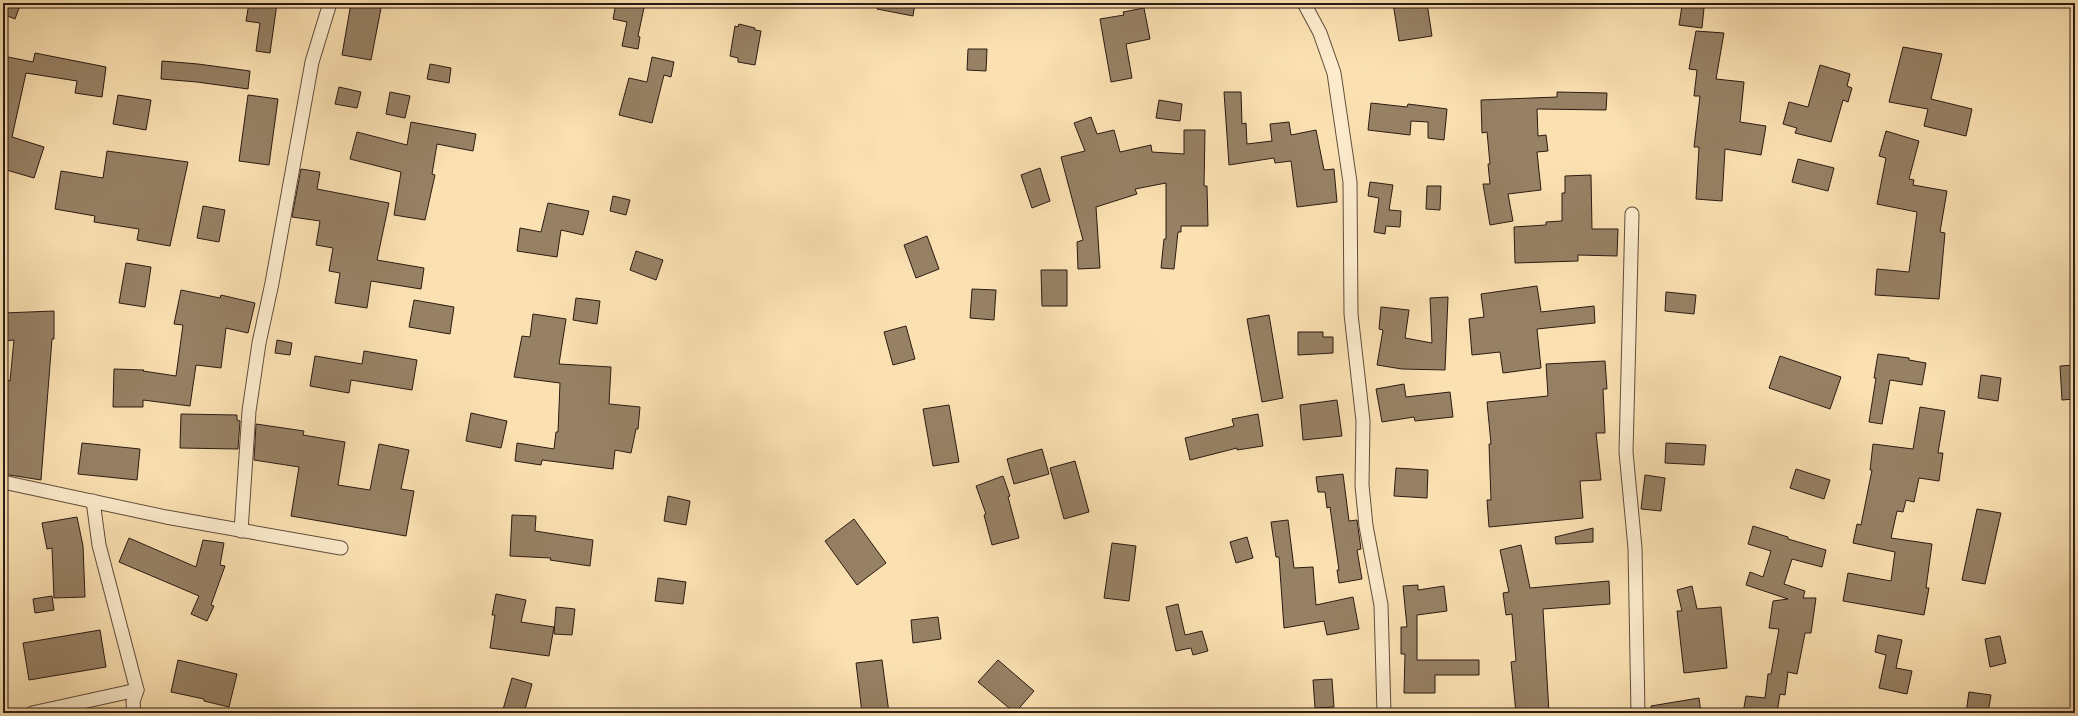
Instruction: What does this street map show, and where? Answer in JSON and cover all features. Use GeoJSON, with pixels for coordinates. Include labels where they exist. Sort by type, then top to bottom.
{"type":"FeatureCollection","features":[{"type":"Feature","properties":{"kind":"street"},"geometry":{"type":"LineString","coordinates":[[242,531],[249,411],[259,343],[272,283],[312,62],[330,3]]}},
{"type":"Feature","properties":{"kind":"street"},"geometry":{"type":"LineString","coordinates":[[1304,3],[1320,33],[1334,73],[1349,175],[1351,227],[1351,314],[1363,421],[1362,485],[1366,526],[1381,605],[1384,713]]}},
{"type":"Feature","properties":{"kind":"street"},"geometry":{"type":"LineString","coordinates":[[1632,214],[1626,452],[1635,548],[1638,713]]}},
{"type":"Feature","properties":{"kind":"street"},"geometry":{"type":"LineString","coordinates":[[3,482],[242,531],[341,548]]}},
{"type":"Feature","properties":{"kind":"street"},"geometry":{"type":"LineString","coordinates":[[93,501],[99,544],[137,690],[133,702],[134,713]]}},
{"type":"Feature","properties":{"kind":"street"},"geometry":{"type":"LineString","coordinates":[[32,713],[137,690]]}},
{"type":"Feature","properties":{"kind":"building"},"geometry":{"type":"Polygon","coordinates":[[[3,3],[21,3],[15,19],[3,14],[3,3]]]}},
{"type":"Feature","properties":{"kind":"building"},"geometry":{"type":"Polygon","coordinates":[[[249,3],[277,3],[270,53],[256,51],[260,23],[246,21],[249,3]]]}},
{"type":"Feature","properties":{"kind":"building"},"geometry":{"type":"Polygon","coordinates":[[[351,3],[382,3],[371,60],[342,55],[351,3]]]}},
{"type":"Feature","properties":{"kind":"building"},"geometry":{"type":"Polygon","coordinates":[[[616,3],[645,3],[638,36],[640,37],[638,49],[622,46],[627,22],[613,19],[616,3]]]}},
{"type":"Feature","properties":{"kind":"building"},"geometry":{"type":"Polygon","coordinates":[[[878,3],[915,3],[913,16],[877,9],[878,3]]]}},
{"type":"Feature","properties":{"kind":"building"},"geometry":{"type":"Polygon","coordinates":[[[1393,3],[1427,3],[1432,36],[1399,41],[1393,3]]]}},
{"type":"Feature","properties":{"kind":"building"},"geometry":{"type":"Polygon","coordinates":[[[1682,6],[1704,8],[1702,28],[1679,25],[1682,6]]]}},
{"type":"Feature","properties":{"kind":"building"},"geometry":{"type":"Polygon","coordinates":[[[1144,8],[1150,39],[1126,44],[1132,78],[1111,82],[1100,19],[1124,15],[1123,12],[1144,8]]]}},
{"type":"Feature","properties":{"kind":"building"},"geometry":{"type":"Polygon","coordinates":[[[739,24],[761,31],[755,65],[738,62],[738,58],[730,56],[735,26],[738,27],[739,24]]]}},
{"type":"Feature","properties":{"kind":"building"},"geometry":{"type":"Polygon","coordinates":[[[1696,31],[1724,33],[1716,79],[1744,82],[1740,122],[1766,126],[1761,155],[1725,149],[1722,201],[1696,199],[1699,147],[1694,147],[1700,96],[1694,96],[1697,70],[1689,69],[1696,31]]]}},
{"type":"Feature","properties":{"kind":"building"},"geometry":{"type":"Polygon","coordinates":[[[1903,47],[1942,54],[1931,99],[1972,109],[1966,136],[1924,126],[1928,109],[1889,102],[1903,47]]]}},
{"type":"Feature","properties":{"kind":"building"},"geometry":{"type":"Polygon","coordinates":[[[968,49],[987,49],[986,71],[967,70],[968,49]]]}},
{"type":"Feature","properties":{"kind":"building"},"geometry":{"type":"Polygon","coordinates":[[[35,53],[106,67],[102,97],[75,93],[77,81],[26,73],[12,137],[44,147],[34,178],[3,169],[3,56],[33,62],[35,53]]]}},
{"type":"Feature","properties":{"kind":"building"},"geometry":{"type":"Polygon","coordinates":[[[652,57],[674,62],[671,77],[664,75],[652,123],[619,115],[629,78],[647,82],[652,57]]]}},
{"type":"Feature","properties":{"kind":"building"},"geometry":{"type":"Polygon","coordinates":[[[162,61],[250,71],[248,89],[161,79],[162,61]]]}},
{"type":"Feature","properties":{"kind":"building"},"geometry":{"type":"Polygon","coordinates":[[[430,64],[451,68],[449,83],[427,79],[430,64]]]}},
{"type":"Feature","properties":{"kind":"building"},"geometry":{"type":"Polygon","coordinates":[[[1820,65],[1850,74],[1847,86],[1852,88],[1848,102],[1843,100],[1831,142],[1795,133],[1797,128],[1783,124],[1789,102],[1808,107],[1820,65]]]}},
{"type":"Feature","properties":{"kind":"building"},"geometry":{"type":"Polygon","coordinates":[[[339,87],[361,92],[357,108],[335,104],[339,87]]]}},
{"type":"Feature","properties":{"kind":"building"},"geometry":{"type":"Polygon","coordinates":[[[390,92],[410,96],[405,118],[386,114],[390,92]]]}},
{"type":"Feature","properties":{"kind":"building"},"geometry":{"type":"Polygon","coordinates":[[[1224,92],[1241,92],[1242,124],[1246,123],[1247,144],[1272,141],[1270,124],[1289,122],[1291,135],[1316,130],[1324,170],[1334,169],[1337,202],[1297,207],[1291,161],[1275,163],[1274,158],[1229,165],[1224,92]]]}},
{"type":"Feature","properties":{"kind":"building"},"geometry":{"type":"Polygon","coordinates":[[[1557,92],[1607,93],[1606,110],[1537,109],[1538,136],[1546,135],[1548,151],[1537,152],[1541,190],[1508,194],[1513,221],[1490,225],[1483,184],[1490,184],[1488,164],[1490,164],[1487,132],[1482,133],[1481,100],[1557,97],[1557,92]]]}},
{"type":"Feature","properties":{"kind":"building"},"geometry":{"type":"Polygon","coordinates":[[[118,95],[151,100],[146,130],[113,124],[118,95]]]}},
{"type":"Feature","properties":{"kind":"building"},"geometry":{"type":"Polygon","coordinates":[[[248,95],[278,99],[269,165],[239,161],[248,95]]]}},
{"type":"Feature","properties":{"kind":"building"},"geometry":{"type":"Polygon","coordinates":[[[1159,100],[1182,104],[1180,121],[1156,118],[1159,100]]]}},
{"type":"Feature","properties":{"kind":"building"},"geometry":{"type":"Polygon","coordinates":[[[1371,103],[1407,107],[1408,104],[1447,109],[1444,140],[1428,138],[1428,122],[1411,121],[1410,135],[1368,130],[1371,103]]]}},
{"type":"Feature","properties":{"kind":"building"},"geometry":{"type":"Polygon","coordinates":[[[1091,117],[1097,134],[1114,130],[1120,152],[1151,145],[1152,152],[1184,154],[1184,130],[1205,130],[1204,186],[1207,186],[1208,226],[1181,226],[1181,232],[1178,232],[1174,269],[1161,268],[1164,239],[1166,239],[1166,183],[1135,189],[1137,194],[1096,207],[1100,268],[1078,269],[1077,242],[1083,240],[1061,157],[1085,151],[1074,123],[1091,117]]]}},
{"type":"Feature","properties":{"kind":"building"},"geometry":{"type":"Polygon","coordinates":[[[411,122],[476,134],[473,151],[437,144],[432,174],[435,175],[425,220],[394,215],[401,172],[350,159],[357,132],[407,145],[411,122]]]}},
{"type":"Feature","properties":{"kind":"building"},"geometry":{"type":"Polygon","coordinates":[[[1886,131],[1919,141],[1909,179],[1914,180],[1913,185],[1947,191],[1940,232],[1945,233],[1939,299],[1875,295],[1877,269],[1909,272],[1917,212],[1877,204],[1886,158],[1879,156],[1886,131]]]}},
{"type":"Feature","properties":{"kind":"building"},"geometry":{"type":"Polygon","coordinates":[[[107,151],[188,162],[170,246],[137,240],[139,229],[94,222],[95,216],[55,209],[61,171],[103,178],[107,151]]]}},
{"type":"Feature","properties":{"kind":"building"},"geometry":{"type":"Polygon","coordinates":[[[1798,159],[1834,168],[1828,191],[1792,182],[1798,159]]]}},
{"type":"Feature","properties":{"kind":"building"},"geometry":{"type":"Polygon","coordinates":[[[1040,168],[1050,201],[1032,208],[1021,175],[1040,168]]]}},
{"type":"Feature","properties":{"kind":"building"},"geometry":{"type":"Polygon","coordinates":[[[301,169],[320,172],[317,189],[389,203],[377,260],[424,268],[421,289],[371,281],[367,308],[335,303],[340,273],[329,271],[333,248],[316,245],[320,221],[292,217],[301,169]]]}},
{"type":"Feature","properties":{"kind":"building"},"geometry":{"type":"Polygon","coordinates":[[[1591,175],[1592,229],[1618,229],[1617,256],[1578,255],[1578,261],[1515,263],[1514,227],[1546,225],[1546,222],[1562,221],[1562,193],[1565,193],[1565,176],[1591,175]]]}},
{"type":"Feature","properties":{"kind":"building"},"geometry":{"type":"Polygon","coordinates":[[[1370,182],[1393,185],[1389,210],[1401,211],[1400,227],[1386,226],[1385,234],[1374,232],[1379,198],[1368,196],[1370,182]]]}},
{"type":"Feature","properties":{"kind":"building"},"geometry":{"type":"Polygon","coordinates":[[[1427,186],[1441,186],[1440,210],[1426,209],[1427,186]]]}},
{"type":"Feature","properties":{"kind":"building"},"geometry":{"type":"Polygon","coordinates":[[[613,196],[630,200],[626,215],[610,211],[613,196]]]}},
{"type":"Feature","properties":{"kind":"building"},"geometry":{"type":"Polygon","coordinates":[[[548,203],[589,211],[583,235],[561,230],[557,257],[517,251],[520,228],[541,232],[548,203]]]}},
{"type":"Feature","properties":{"kind":"building"},"geometry":{"type":"Polygon","coordinates":[[[203,206],[225,210],[219,242],[197,238],[203,206]]]}},
{"type":"Feature","properties":{"kind":"building"},"geometry":{"type":"Polygon","coordinates":[[[927,236],[939,269],[916,278],[904,245],[927,236]]]}},
{"type":"Feature","properties":{"kind":"building"},"geometry":{"type":"Polygon","coordinates":[[[636,251],[663,260],[656,280],[630,270],[636,251]]]}},
{"type":"Feature","properties":{"kind":"building"},"geometry":{"type":"Polygon","coordinates":[[[126,263],[151,267],[145,307],[119,303],[126,263]]]}},
{"type":"Feature","properties":{"kind":"building"},"geometry":{"type":"Polygon","coordinates":[[[1041,270],[1067,270],[1067,306],[1042,306],[1041,270]]]}},
{"type":"Feature","properties":{"kind":"building"},"geometry":{"type":"Polygon","coordinates":[[[1537,286],[1541,312],[1594,306],[1595,323],[1537,329],[1541,368],[1503,373],[1500,352],[1472,355],[1469,319],[1484,317],[1481,294],[1537,286]]]}},
{"type":"Feature","properties":{"kind":"building"},"geometry":{"type":"Polygon","coordinates":[[[972,289],[996,290],[994,320],[970,318],[972,289]]]}},
{"type":"Feature","properties":{"kind":"building"},"geometry":{"type":"Polygon","coordinates":[[[181,290],[220,298],[221,295],[255,303],[248,333],[226,328],[221,368],[196,365],[190,406],[143,400],[143,407],[113,407],[114,369],[144,370],[143,371],[176,376],[183,325],[174,324],[181,290]]]}},
{"type":"Feature","properties":{"kind":"building"},"geometry":{"type":"Polygon","coordinates":[[[1666,292],[1696,295],[1694,314],[1665,311],[1666,292]]]}},
{"type":"Feature","properties":{"kind":"building"},"geometry":{"type":"Polygon","coordinates":[[[1448,297],[1445,370],[1402,369],[1377,365],[1383,330],[1379,329],[1381,307],[1409,310],[1405,338],[1432,343],[1430,298],[1448,297]]]}},
{"type":"Feature","properties":{"kind":"building"},"geometry":{"type":"Polygon","coordinates":[[[576,298],[600,301],[597,324],[573,320],[576,298]]]}},
{"type":"Feature","properties":{"kind":"building"},"geometry":{"type":"Polygon","coordinates":[[[414,300],[454,307],[450,334],[409,327],[414,300]]]}},
{"type":"Feature","properties":{"kind":"building"},"geometry":{"type":"Polygon","coordinates":[[[54,311],[54,339],[52,339],[41,480],[3,474],[3,417],[7,380],[10,381],[14,340],[3,341],[3,313],[54,311]]]}},
{"type":"Feature","properties":{"kind":"building"},"geometry":{"type":"Polygon","coordinates":[[[533,314],[566,319],[559,364],[611,367],[609,404],[640,407],[638,429],[636,429],[631,453],[615,450],[613,469],[542,460],[541,465],[515,461],[517,443],[554,449],[556,432],[558,432],[560,383],[514,377],[522,336],[530,337],[533,314]]]}},
{"type":"Feature","properties":{"kind":"building"},"geometry":{"type":"Polygon","coordinates":[[[1269,315],[1283,398],[1262,402],[1247,319],[1269,315]]]}},
{"type":"Feature","properties":{"kind":"building"},"geometry":{"type":"Polygon","coordinates":[[[906,326],[915,359],[893,365],[884,332],[906,326]]]}},
{"type":"Feature","properties":{"kind":"building"},"geometry":{"type":"Polygon","coordinates":[[[1298,332],[1323,332],[1323,337],[1333,337],[1333,353],[1298,355],[1298,332]]]}},
{"type":"Feature","properties":{"kind":"building"},"geometry":{"type":"Polygon","coordinates":[[[277,340],[292,343],[290,355],[275,353],[277,340]]]}},
{"type":"Feature","properties":{"kind":"building"},"geometry":{"type":"Polygon","coordinates":[[[364,351],[417,360],[412,390],[351,380],[349,393],[310,386],[315,356],[362,364],[364,351]]]}},
{"type":"Feature","properties":{"kind":"building"},"geometry":{"type":"Polygon","coordinates":[[[1878,354],[1909,358],[1909,360],[1926,363],[1922,385],[1890,380],[1882,424],[1869,422],[1878,354]]]}},
{"type":"Feature","properties":{"kind":"building"},"geometry":{"type":"Polygon","coordinates":[[[1780,356],[1841,377],[1830,409],[1769,388],[1780,356]]]}},
{"type":"Feature","properties":{"kind":"building"},"geometry":{"type":"Polygon","coordinates":[[[1605,361],[1607,389],[1603,389],[1605,433],[1596,433],[1601,480],[1580,481],[1583,518],[1489,527],[1487,500],[1491,500],[1489,444],[1491,444],[1487,402],[1548,396],[1546,364],[1605,361]]]}},
{"type":"Feature","properties":{"kind":"building"},"geometry":{"type":"Polygon","coordinates":[[[2075,365],[2075,399],[2062,400],[2060,366],[2075,365]]]}},
{"type":"Feature","properties":{"kind":"building"},"geometry":{"type":"Polygon","coordinates":[[[1981,375],[2001,378],[1998,401],[1978,398],[1981,375]]]}},
{"type":"Feature","properties":{"kind":"building"},"geometry":{"type":"Polygon","coordinates":[[[1404,384],[1406,397],[1450,392],[1453,417],[1415,421],[1414,417],[1382,422],[1376,389],[1404,384]]]}},
{"type":"Feature","properties":{"kind":"building"},"geometry":{"type":"Polygon","coordinates":[[[1337,400],[1342,436],[1303,440],[1300,405],[1337,400]]]}},
{"type":"Feature","properties":{"kind":"building"},"geometry":{"type":"Polygon","coordinates":[[[949,405],[959,462],[933,466],[923,409],[949,405]]]}},
{"type":"Feature","properties":{"kind":"building"},"geometry":{"type":"Polygon","coordinates":[[[1920,407],[1945,411],[1938,453],[1943,453],[1939,481],[1919,478],[1914,502],[1906,500],[1903,512],[1897,511],[1891,538],[1932,544],[1926,588],[1929,588],[1924,615],[1843,601],[1848,573],[1891,581],[1895,552],[1853,543],[1857,524],[1861,525],[1872,470],[1870,470],[1873,444],[1913,449],[1920,407]]]}},
{"type":"Feature","properties":{"kind":"building"},"geometry":{"type":"Polygon","coordinates":[[[471,413],[507,421],[501,448],[466,441],[471,413]]]}},
{"type":"Feature","properties":{"kind":"building"},"geometry":{"type":"Polygon","coordinates":[[[181,414],[237,415],[237,420],[240,421],[238,449],[180,448],[181,414]]]}},
{"type":"Feature","properties":{"kind":"building"},"geometry":{"type":"Polygon","coordinates":[[[1258,414],[1263,446],[1237,450],[1237,448],[1190,460],[1185,438],[1234,426],[1232,419],[1258,414]]]}},
{"type":"Feature","properties":{"kind":"building"},"geometry":{"type":"Polygon","coordinates":[[[256,424],[304,431],[303,435],[345,442],[338,485],[370,490],[379,444],[409,450],[401,489],[414,491],[406,536],[291,516],[299,467],[254,460],[256,424]]]}},
{"type":"Feature","properties":{"kind":"building"},"geometry":{"type":"Polygon","coordinates":[[[82,443],[140,449],[137,480],[78,474],[82,443]]]}},
{"type":"Feature","properties":{"kind":"building"},"geometry":{"type":"Polygon","coordinates":[[[1666,443],[1706,445],[1704,465],[1665,463],[1666,443]]]}},
{"type":"Feature","properties":{"kind":"building"},"geometry":{"type":"Polygon","coordinates":[[[1042,449],[1049,474],[1014,484],[1007,459],[1042,449]]]}},
{"type":"Feature","properties":{"kind":"building"},"geometry":{"type":"Polygon","coordinates":[[[1075,461],[1089,512],[1064,519],[1050,468],[1075,461]]]}},
{"type":"Feature","properties":{"kind":"building"},"geometry":{"type":"Polygon","coordinates":[[[1396,468],[1428,470],[1427,498],[1394,496],[1396,468]]]}},
{"type":"Feature","properties":{"kind":"building"},"geometry":{"type":"Polygon","coordinates":[[[1796,469],[1830,480],[1824,499],[1790,488],[1796,469]]]}},
{"type":"Feature","properties":{"kind":"building"},"geometry":{"type":"Polygon","coordinates":[[[1343,474],[1349,521],[1357,520],[1361,549],[1357,550],[1362,579],[1339,583],[1337,570],[1339,570],[1330,507],[1327,508],[1325,492],[1318,492],[1316,477],[1343,474]]]}},
{"type":"Feature","properties":{"kind":"building"},"geometry":{"type":"Polygon","coordinates":[[[1645,475],[1665,478],[1661,511],[1641,509],[1645,475]]]}},
{"type":"Feature","properties":{"kind":"building"},"geometry":{"type":"Polygon","coordinates":[[[1003,476],[1010,496],[1008,497],[1019,538],[992,545],[984,515],[986,514],[976,486],[1003,476]]]}},
{"type":"Feature","properties":{"kind":"building"},"geometry":{"type":"Polygon","coordinates":[[[668,496],[690,501],[686,525],[664,521],[668,496]]]}},
{"type":"Feature","properties":{"kind":"building"},"geometry":{"type":"Polygon","coordinates":[[[1977,509],[2001,513],[1985,584],[1962,580],[1977,509]]]}},
{"type":"Feature","properties":{"kind":"building"},"geometry":{"type":"Polygon","coordinates":[[[512,515],[536,516],[535,531],[593,540],[590,566],[550,560],[551,558],[510,556],[512,515]]]}},
{"type":"Feature","properties":{"kind":"building"},"geometry":{"type":"Polygon","coordinates":[[[77,517],[83,546],[85,597],[54,598],[52,548],[47,549],[42,523],[77,517]]]}},
{"type":"Feature","properties":{"kind":"building"},"geometry":{"type":"Polygon","coordinates":[[[854,519],[886,563],[857,585],[825,541],[854,519]]]}},
{"type":"Feature","properties":{"kind":"building"},"geometry":{"type":"Polygon","coordinates":[[[1288,520],[1294,568],[1313,567],[1316,605],[1353,597],[1359,629],[1327,635],[1324,621],[1284,628],[1279,557],[1276,557],[1271,522],[1288,520]]]}},
{"type":"Feature","properties":{"kind":"building"},"geometry":{"type":"Polygon","coordinates":[[[1753,526],[1788,537],[1788,539],[1826,550],[1822,567],[1792,559],[1784,584],[1805,591],[1803,598],[1816,598],[1811,633],[1805,633],[1797,674],[1788,672],[1785,695],[1780,694],[1777,713],[1743,713],[1746,696],[1765,698],[1768,674],[1771,674],[1779,629],[1769,628],[1773,601],[1788,599],[1746,585],[1750,572],[1763,577],[1771,551],[1748,544],[1753,526]]]}},
{"type":"Feature","properties":{"kind":"building"},"geometry":{"type":"Polygon","coordinates":[[[1593,528],[1593,542],[1556,544],[1555,537],[1593,528]]]}},
{"type":"Feature","properties":{"kind":"building"},"geometry":{"type":"Polygon","coordinates":[[[1247,537],[1253,558],[1236,563],[1230,542],[1247,537]]]}},
{"type":"Feature","properties":{"kind":"building"},"geometry":{"type":"Polygon","coordinates":[[[129,538],[196,567],[203,540],[224,543],[220,565],[225,566],[211,605],[214,606],[207,621],[191,614],[199,596],[119,562],[129,538]]]}},
{"type":"Feature","properties":{"kind":"building"},"geometry":{"type":"Polygon","coordinates":[[[1112,543],[1136,546],[1129,601],[1104,598],[1112,543]]]}},
{"type":"Feature","properties":{"kind":"building"},"geometry":{"type":"Polygon","coordinates":[[[1521,545],[1530,588],[1609,581],[1610,604],[1543,609],[1549,713],[1516,713],[1511,662],[1516,661],[1512,614],[1506,615],[1503,593],[1509,592],[1500,550],[1521,545]]]}},
{"type":"Feature","properties":{"kind":"building"},"geometry":{"type":"Polygon","coordinates":[[[658,578],[686,582],[683,604],[655,601],[658,578]]]}},
{"type":"Feature","properties":{"kind":"building"},"geometry":{"type":"Polygon","coordinates":[[[1418,585],[1418,590],[1444,586],[1447,611],[1417,615],[1417,660],[1479,660],[1479,675],[1435,675],[1435,693],[1404,693],[1405,654],[1401,654],[1401,627],[1407,627],[1403,586],[1418,585]]]}},
{"type":"Feature","properties":{"kind":"building"},"geometry":{"type":"Polygon","coordinates":[[[1692,586],[1697,609],[1721,607],[1727,668],[1684,673],[1677,611],[1682,611],[1677,590],[1692,586]]]}},
{"type":"Feature","properties":{"kind":"building"},"geometry":{"type":"Polygon","coordinates":[[[496,594],[526,600],[521,622],[554,627],[549,656],[490,648],[495,615],[492,615],[496,594]]]}},
{"type":"Feature","properties":{"kind":"building"},"geometry":{"type":"Polygon","coordinates":[[[52,596],[54,610],[35,613],[33,599],[52,596]]]}},
{"type":"Feature","properties":{"kind":"building"},"geometry":{"type":"Polygon","coordinates":[[[1178,604],[1185,635],[1202,631],[1208,651],[1193,655],[1191,648],[1176,651],[1166,607],[1178,604]]]}},
{"type":"Feature","properties":{"kind":"building"},"geometry":{"type":"Polygon","coordinates":[[[556,607],[575,609],[572,635],[554,634],[556,607]]]}},
{"type":"Feature","properties":{"kind":"building"},"geometry":{"type":"Polygon","coordinates":[[[938,617],[941,639],[913,643],[911,620],[938,617]]]}},
{"type":"Feature","properties":{"kind":"building"},"geometry":{"type":"Polygon","coordinates":[[[100,630],[106,667],[29,680],[23,643],[100,630]]]}},
{"type":"Feature","properties":{"kind":"building"},"geometry":{"type":"Polygon","coordinates":[[[1878,635],[1902,640],[1896,668],[1912,671],[1907,694],[1879,688],[1886,655],[1875,652],[1878,635]]]}},
{"type":"Feature","properties":{"kind":"building"},"geometry":{"type":"Polygon","coordinates":[[[2000,636],[2006,663],[1990,667],[1985,639],[2000,636]]]}},
{"type":"Feature","properties":{"kind":"building"},"geometry":{"type":"Polygon","coordinates":[[[178,660],[237,674],[229,707],[204,701],[204,699],[171,692],[178,660]]]}},
{"type":"Feature","properties":{"kind":"building"},"geometry":{"type":"Polygon","coordinates":[[[882,660],[889,713],[862,713],[856,663],[882,660]]]}},
{"type":"Feature","properties":{"kind":"building"},"geometry":{"type":"Polygon","coordinates":[[[998,660],[1034,691],[1015,713],[978,682],[998,660]]]}},
{"type":"Feature","properties":{"kind":"building"},"geometry":{"type":"Polygon","coordinates":[[[512,678],[532,684],[524,713],[502,713],[512,678]]]}},
{"type":"Feature","properties":{"kind":"building"},"geometry":{"type":"Polygon","coordinates":[[[1332,679],[1334,707],[1315,708],[1313,680],[1332,679]]]}},
{"type":"Feature","properties":{"kind":"building"},"geometry":{"type":"Polygon","coordinates":[[[1969,692],[1991,695],[1988,713],[1966,713],[1969,692]]]}},
{"type":"Feature","properties":{"kind":"building"},"geometry":{"type":"Polygon","coordinates":[[[1699,698],[1701,713],[1652,713],[1651,706],[1699,698]]]}}]}
